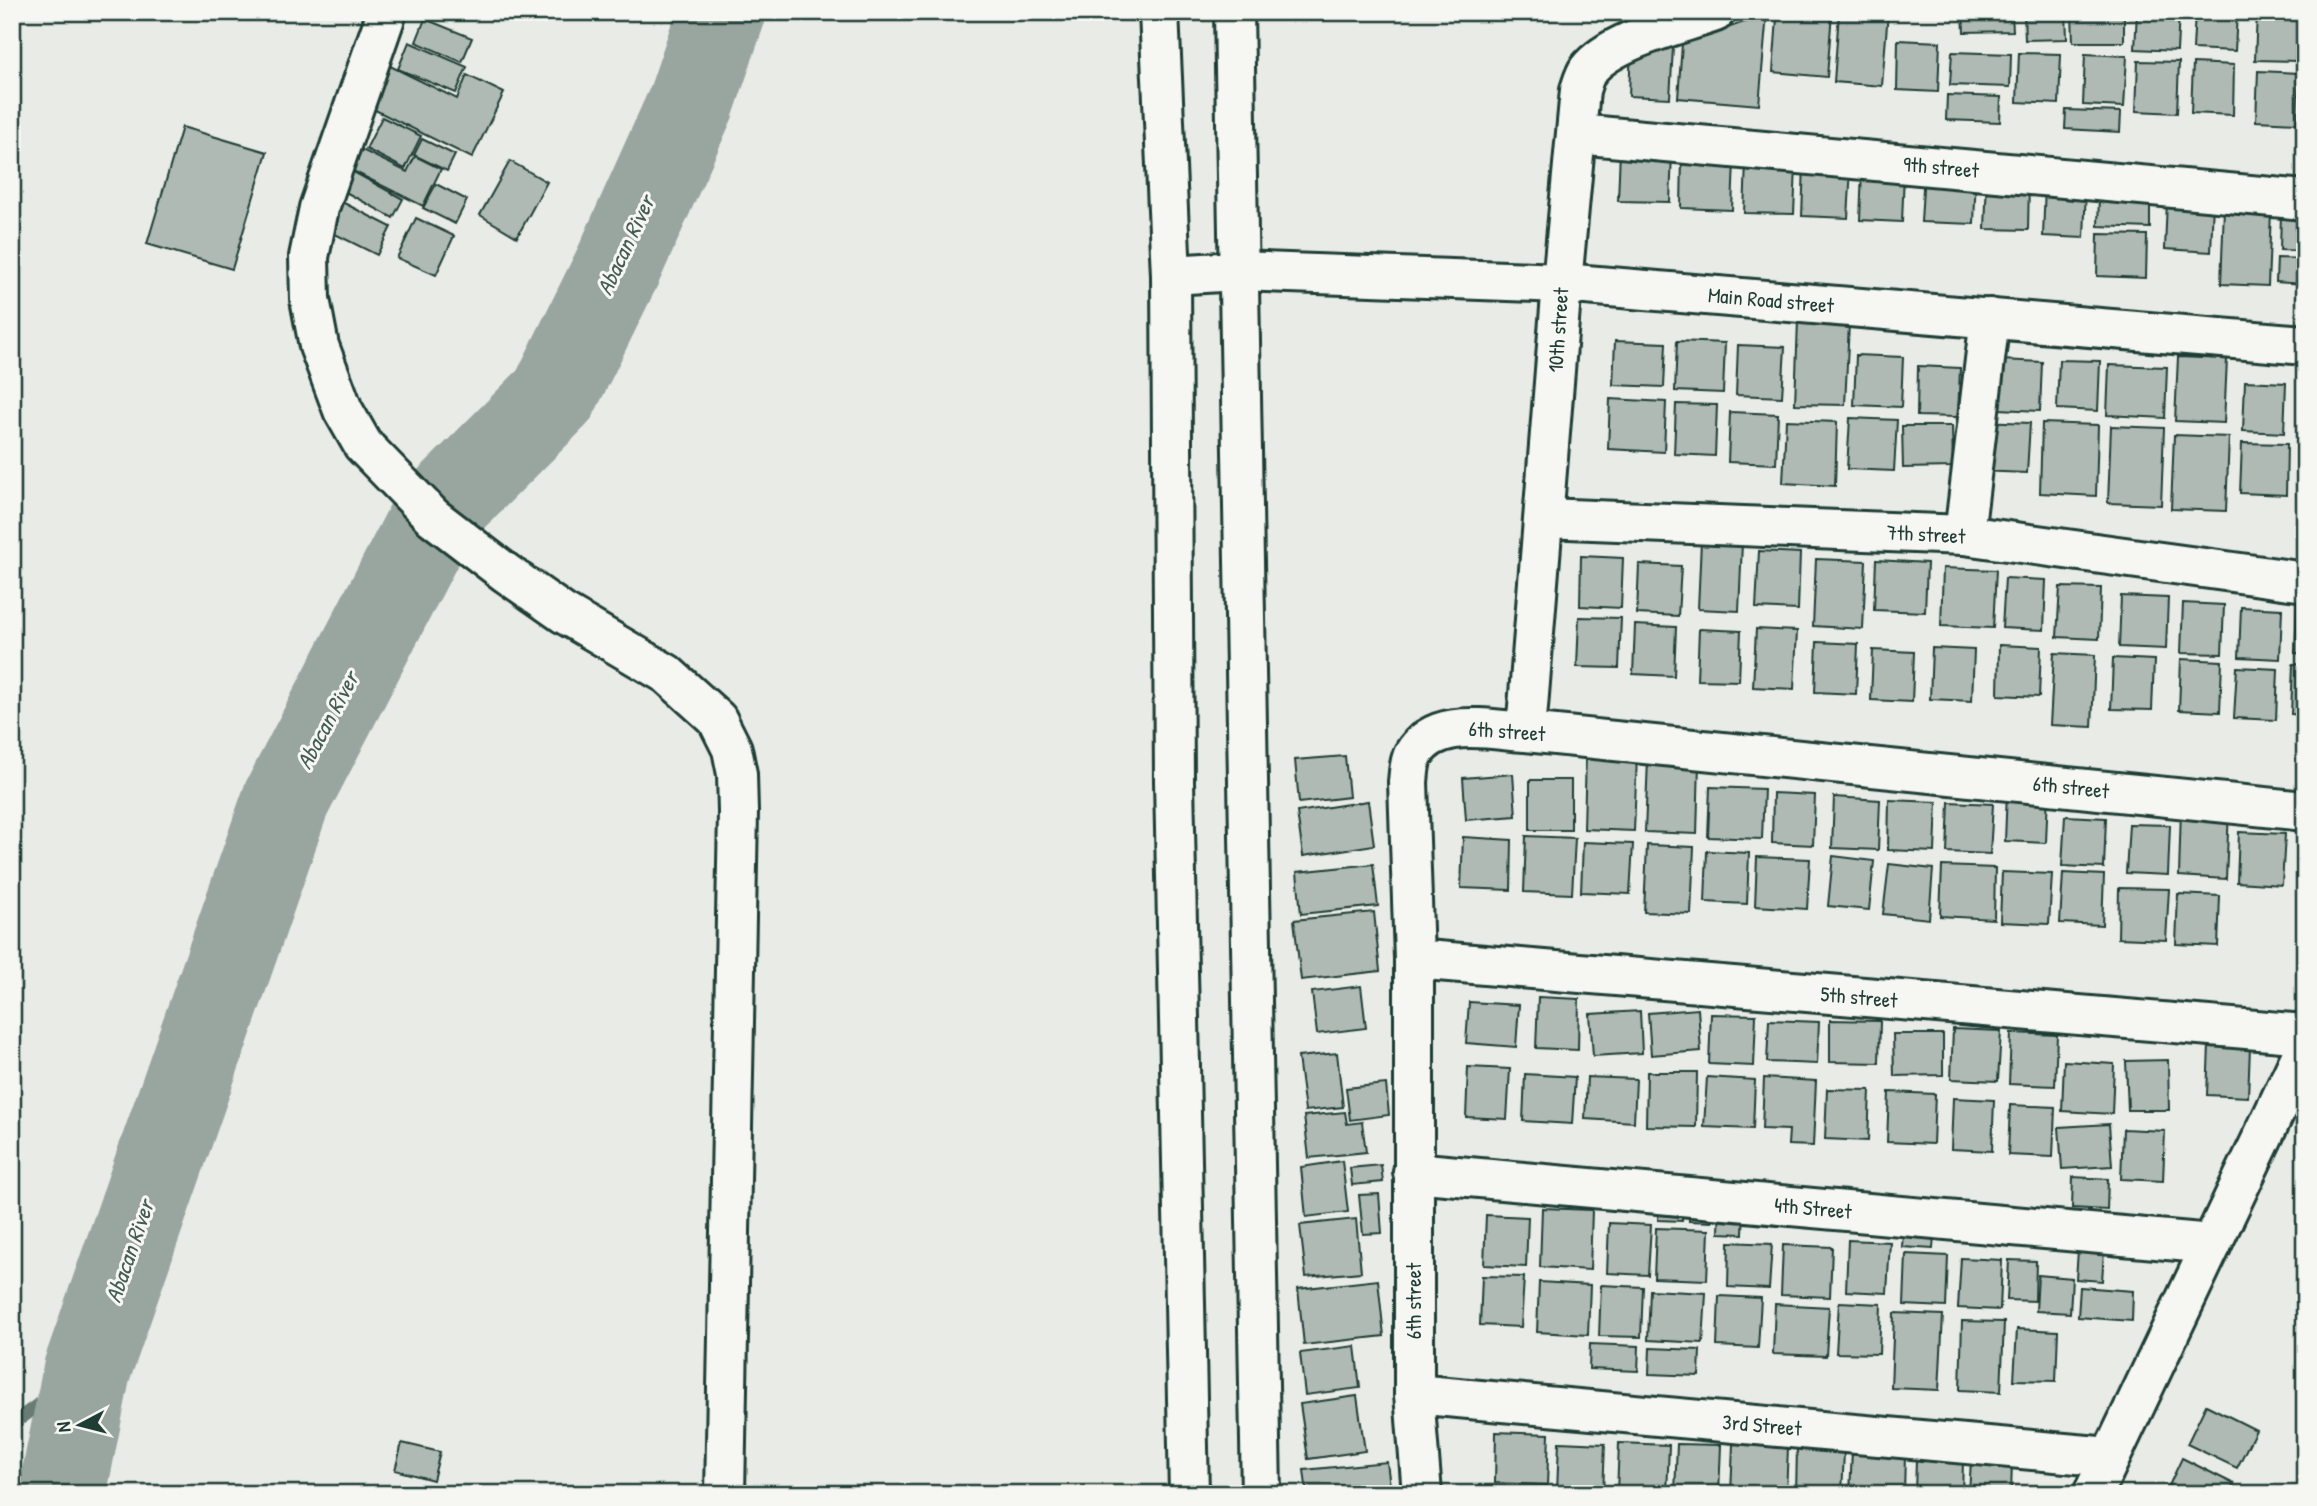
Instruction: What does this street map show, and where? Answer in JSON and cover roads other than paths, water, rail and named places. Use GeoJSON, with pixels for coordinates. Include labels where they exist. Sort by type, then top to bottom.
{"type":"FeatureCollection","features":[{"type":"Feature","properties":{"kind":"street"},"geometry":{"type":"LineString","coordinates":[[387,12],[331,170],[319,208],[309,257],[310,299],[318,346],[342,410],[363,445],[433,517],[563,613],[667,674],[717,719],[732,749],[737,774],[738,812],[725,1494]]}},
{"type":"Feature","properties":{"kind":"street"},"geometry":{"type":"LineString","coordinates":[[1159,12],[1171,275],[1174,781],[1189,1494]]}},
{"type":"Feature","properties":{"kind":"street"},"geometry":{"type":"LineString","coordinates":[[1234,12],[1261,1494]]}},
{"type":"Feature","properties":{"kind":"street","name":"10th street"},"geometry":{"type":"LineString","coordinates":[[1526,732],[1580,90],[1587,72],[1605,54],[1626,43],[1715,12]]}},
{"type":"Feature","properties":{"kind":"street","name":"9th street"},"geometry":{"type":"LineString","coordinates":[[1577,134],[2305,201]]}},
{"type":"Feature","properties":{"kind":"street","name":"Main Road street"},"geometry":{"type":"LineString","coordinates":[[1171,275],[1237,271],[1562,283],[2305,345]]}},
{"type":"Feature","properties":{"kind":"street"},"geometry":{"type":"LineString","coordinates":[[1964,535],[1990,318]]}},
{"type":"Feature","properties":{"kind":"street","name":"7th street"},"geometry":{"type":"LineString","coordinates":[[1544,518],[1964,535],[2305,582]]}},
{"type":"Feature","properties":{"kind":"street","name":"6th street"},"geometry":{"type":"LineString","coordinates":[[1422,1494],[1413,1394],[1414,959],[1408,782],[1412,757],[1426,738],[1452,728],[1526,732],[2305,811]]}},
{"type":"Feature","properties":{"kind":"street","name":"5th street"},"geometry":{"type":"LineString","coordinates":[[1414,959],[2305,1034]]}},
{"type":"Feature","properties":{"kind":"street"},"geometry":{"type":"LineString","coordinates":[[2093,1494],[2305,1048]]}},
{"type":"Feature","properties":{"kind":"street","name":"4th Street"},"geometry":{"type":"LineString","coordinates":[[1413,1172],[2212,1244]]}},
{"type":"Feature","properties":{"kind":"street","name":"3rd Street"},"geometry":{"type":"LineString","coordinates":[[1413,1394],[2110,1457]]}},
{"type":"Feature","properties":{"kind":"waterway","name":"Abacan River"},"geometry":{"type":"LineString","coordinates":[[62,1494],[87,1370],[286,800],[433,517],[554,396],[619,264],[691,103],[722,12]]}},
{"type":"Feature","properties":{"kind":"waterway"},"geometry":{"type":"LineString","coordinates":[[12,1424],[87,1370]]}}]}
